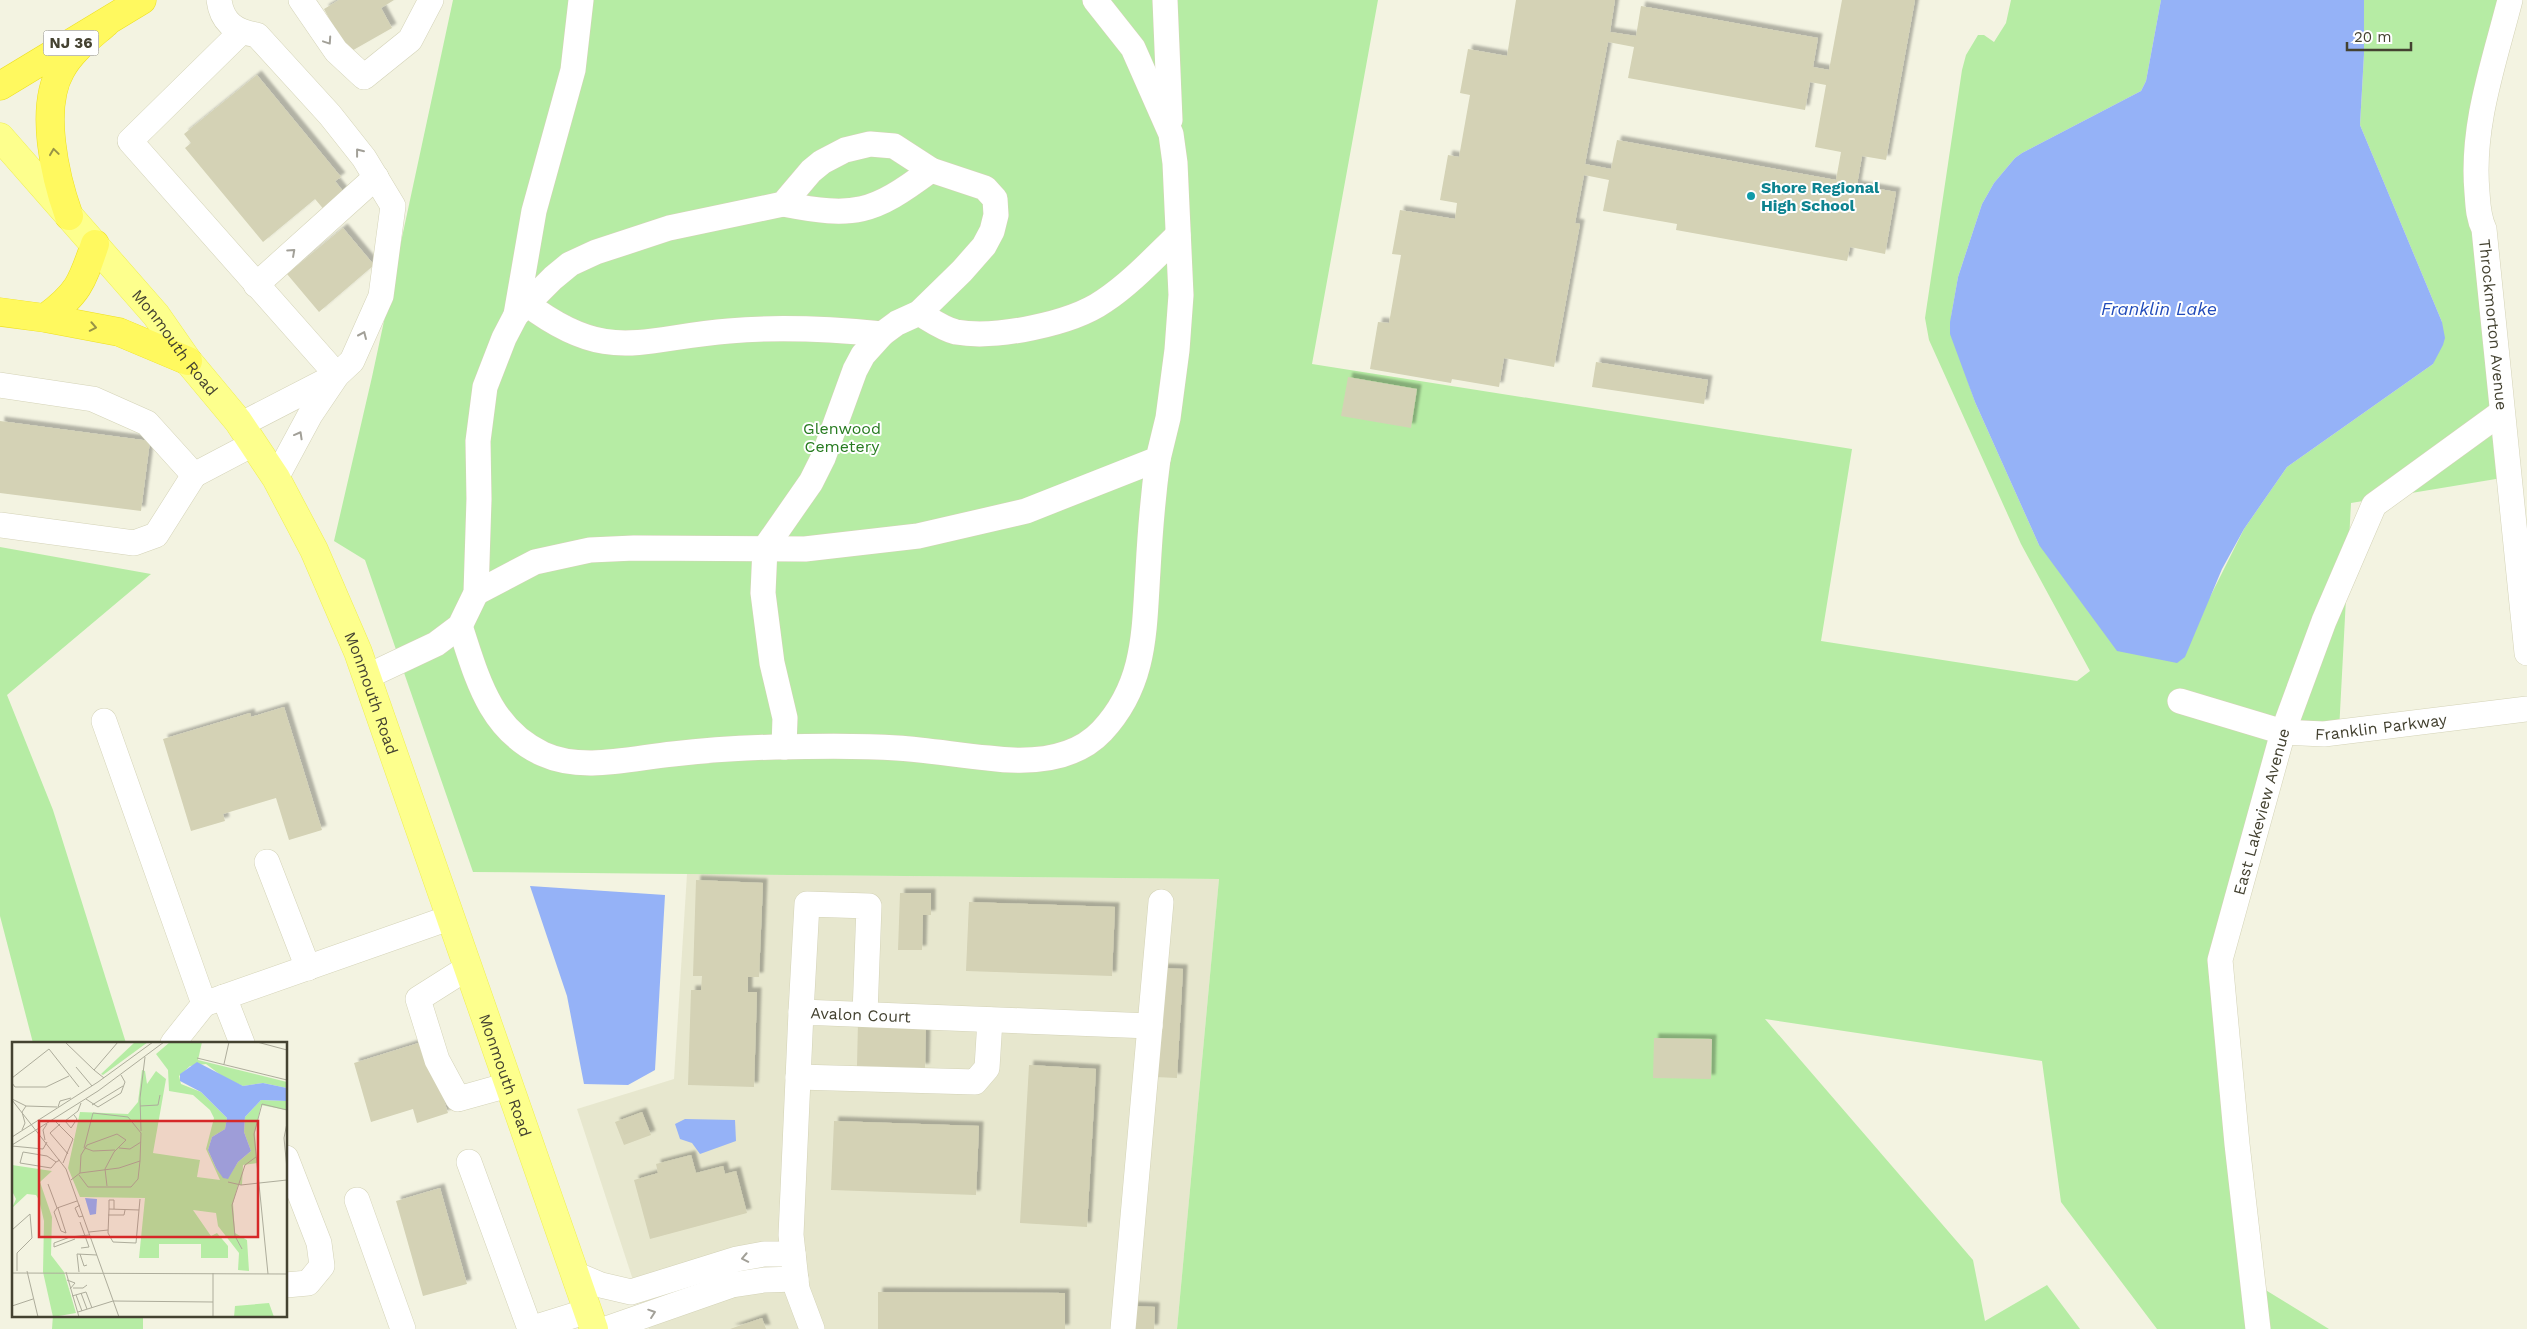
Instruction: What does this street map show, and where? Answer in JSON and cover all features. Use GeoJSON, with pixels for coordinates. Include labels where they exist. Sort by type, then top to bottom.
{"type":"FeatureCollection","features":[{"type":"Feature","properties":{"kind":"highway","name":"NJ 36"},"geometry":{"type":"LineString","coordinates":[[0,86],[142,0]]}},
{"type":"Feature","properties":{"kind":"highway"},"geometry":{"type":"LineString","coordinates":[[69,216],[59,182],[50,122],[50,102],[60,70],[72,54],[106,23]]}},
{"type":"Feature","properties":{"kind":"highway"},"geometry":{"type":"LineString","coordinates":[[45,318],[67,302],[76,291],[95,244]]}},
{"type":"Feature","properties":{"kind":"highway"},"geometry":{"type":"LineString","coordinates":[[0,312],[45,318],[119,332],[188,361]]}},
{"type":"Feature","properties":{"kind":"main road","name":"Monmouth Road"},"geometry":{"type":"LineString","coordinates":[[0,137],[156,315],[188,361],[247,434],[276,478],[314,550],[358,652],[508,1085],[576,1274],[596,1323]]}},
{"type":"Feature","properties":{"kind":"street"},"geometry":{"type":"LineString","coordinates":[[302,0],[336,51],[364,77],[410,40],[431,0]]}},
{"type":"Feature","properties":{"kind":"street"},"geometry":{"type":"LineString","coordinates":[[522,310],[534,211],[573,70],[581,0]]}},
{"type":"Feature","properties":{"kind":"street"},"geometry":{"type":"LineString","coordinates":[[1095,0],[1133,48],[1171,134]]}},
{"type":"Feature","properties":{"kind":"street"},"geometry":{"type":"LineString","coordinates":[[460,626],[481,689],[493,711],[510,730],[545,755],[568,762],[590,762],[677,753],[784,747],[896,748],[992,759],[1035,760],[1056,758],[1086,745],[1100,733],[1118,713],[1129,694],[1140,663],[1152,500],[1158,459],[1168,418],[1177,350],[1181,295],[1165,0]]}},
{"type":"Feature","properties":{"kind":"street","name":"Throckmorton Avenue"},"geometry":{"type":"LineString","coordinates":[[2510,0],[2482,109],[2476,143],[2475,168],[2479,219],[2484,229],[2527,653]]}},
{"type":"Feature","properties":{"kind":"street"},"geometry":{"type":"LineString","coordinates":[[0,525],[134,543],[156,535],[194,474],[247,434],[337,375],[352,361],[380,296],[394,206],[364,158],[330,115],[249,33],[231,25],[214,2]]}},
{"type":"Feature","properties":{"kind":"street"},"geometry":{"type":"LineString","coordinates":[[249,33],[130,141],[337,375]]}},
{"type":"Feature","properties":{"kind":"street"},"geometry":{"type":"LineString","coordinates":[[1133,48],[1167,43]]}},
{"type":"Feature","properties":{"kind":"street"},"geometry":{"type":"LineString","coordinates":[[783,204],[811,171],[822,162],[845,150],[870,144],[894,146],[931,170],[985,188],[995,199],[996,215],[992,231],[984,246],[919,313],[897,323],[882,334],[863,355],[855,370],[823,458],[811,482],[765,548],[763,593],[772,663],[785,718],[784,747]]}},
{"type":"Feature","properties":{"kind":"street"},"geometry":{"type":"LineString","coordinates":[[366,677],[436,644],[460,626],[476,593],[480,411],[491,371],[504,338],[522,310],[570,264],[596,252],[669,228],[783,204],[822,212],[859,210],[877,205],[897,196],[931,170]]}},
{"type":"Feature","properties":{"kind":"street"},"geometry":{"type":"LineString","coordinates":[[256,285],[376,177]]}},
{"type":"Feature","properties":{"kind":"street"},"geometry":{"type":"LineString","coordinates":[[919,313],[944,327],[963,332],[1004,332],[1051,324],[1102,303],[1119,290],[1178,235]]}},
{"type":"Feature","properties":{"kind":"street"},"geometry":{"type":"LineString","coordinates":[[522,310],[569,332],[597,341],[625,344],[727,331],[778,328],[882,334]]}},
{"type":"Feature","properties":{"kind":"street"},"geometry":{"type":"LineString","coordinates":[[276,478],[310,416],[337,375]]}},
{"type":"Feature","properties":{"kind":"street"},"geometry":{"type":"LineString","coordinates":[[0,385],[93,399],[146,423],[194,474]]}},
{"type":"Feature","properties":{"kind":"street","name":"East Lakeview Avenue"},"geometry":{"type":"LineString","coordinates":[[2258,1329],[2238,1153],[2220,960],[2283,732],[2324,621],[2374,506],[2502,412]]}},
{"type":"Feature","properties":{"kind":"street"},"geometry":{"type":"LineString","coordinates":[[476,593],[535,562],[590,550],[634,548],[805,549],[918,536],[1026,511],[1158,459]]}},
{"type":"Feature","properties":{"kind":"street","name":"Franklin Parkway"},"geometry":{"type":"LineString","coordinates":[[2180,701],[2283,732],[2324,734],[2527,709]]}},
{"type":"Feature","properties":{"kind":"street"},"geometry":{"type":"LineString","coordinates":[[104,721],[214,1000],[241,1042]]}},
{"type":"Feature","properties":{"kind":"street"},"geometry":{"type":"LineString","coordinates":[[267,862],[308,968]]}},
{"type":"Feature","properties":{"kind":"street"},"geometry":{"type":"LineString","coordinates":[[1123,1329],[1161,902]]}},
{"type":"Feature","properties":{"kind":"street"},"geometry":{"type":"LineString","coordinates":[[801,1012],[807,904],[869,906],[865,1014]]}},
{"type":"Feature","properties":{"kind":"street"},"geometry":{"type":"LineString","coordinates":[[175,1042],[214,1000],[450,918]]}},
{"type":"Feature","properties":{"kind":"street"},"geometry":{"type":"LineString","coordinates":[[467,968],[418,999],[436,1060],[458,1099],[508,1085]]}},
{"type":"Feature","properties":{"kind":"street","name":"Avalon Court"},"geometry":{"type":"LineString","coordinates":[[812,1329],[797,1289],[791,1235],[801,1012],[1150,1026]]}},
{"type":"Feature","properties":{"kind":"street"},"geometry":{"type":"LineString","coordinates":[[798,1076],[974,1082],[987,1068],[990,1020]]}},
{"type":"Feature","properties":{"kind":"street"},"geometry":{"type":"LineString","coordinates":[[469,1162],[530,1329],[596,1323],[732,1285],[764,1280],[796,1279]]}},
{"type":"Feature","properties":{"kind":"street"},"geometry":{"type":"LineString","coordinates":[[288,1163],[319,1243],[322,1266],[308,1283],[288,1285]]}},
{"type":"Feature","properties":{"kind":"street"},"geometry":{"type":"LineString","coordinates":[[357,1200],[403,1329]]}},
{"type":"Feature","properties":{"kind":"street"},"geometry":{"type":"LineString","coordinates":[[576,1274],[601,1285],[631,1292],[737,1259],[764,1254],[793,1254]]}},
{"type":"Feature","properties":{"kind":"shaded area"},"geometry":{"type":"Polygon","coordinates":[[[687,874],[1219,879],[1177,1329],[649,1329],[577,1109],[674,1079],[687,874]]]}},
{"type":"Feature","properties":{"kind":"green space","name":"Glenwood Cemetery"},"geometry":{"type":"Polygon","coordinates":[[[453,0],[1378,0],[1312,364],[1852,449],[1821,641],[2077,681],[2090,671],[2021,544],[1929,340],[1925,318],[1962,70],[1966,55],[1978,35],[1984,35],[1994,42],[2006,23],[2011,0],[2161,0],[2146,81],[2141,91],[2022,153],[2015,158],[1994,183],[1982,204],[1958,277],[1951,317],[1962,364],[1975,402],[2039,545],[2210,597],[2244,529],[2287,467],[2433,364],[2442,322],[2360,125],[2364,54],[2364,0],[2513,0],[2483,120],[2508,477],[2351,503],[2339,731],[2287,731],[2229,944],[2259,1286],[2329,1329],[2157,1329],[2061,1202],[2042,1061],[1765,1019],[1973,1260],[1985,1321],[2047,1285],[2080,1329],[1177,1329],[1219,879],[473,872],[365,560],[334,541],[372,377],[453,0]]]}},
{"type":"Feature","properties":{"kind":"green space"},"geometry":{"type":"Polygon","coordinates":[[[0,547],[151,574],[7,695],[53,810],[126,1042],[33,1042],[0,916],[0,547]]]}},
{"type":"Feature","properties":{"kind":"green space"},"geometry":{"type":"Polygon","coordinates":[[[53,1316],[143,1316],[143,1329],[52,1329],[53,1316]]]}},
{"type":"Feature","properties":{"kind":"water","name":"Franklin Lake"},"geometry":{"type":"Polygon","coordinates":[[[2161,0],[2364,0],[2364,54],[2360,125],[2442,322],[2445,338],[2433,364],[2287,467],[2244,529],[2222,569],[2185,657],[2177,663],[2117,651],[2039,545],[1975,402],[1950,334],[1950,322],[1958,277],[1982,204],[1994,183],[2015,158],[2022,153],[2141,91],[2146,81],[2161,0]]]}},
{"type":"Feature","properties":{"kind":"water"},"geometry":{"type":"Polygon","coordinates":[[[530,886],[665,895],[655,1070],[628,1085],[584,1084],[567,996],[530,886]]]}},
{"type":"Feature","properties":{"kind":"water"},"geometry":{"type":"Polygon","coordinates":[[[685,1119],[735,1120],[736,1141],[700,1154],[692,1143],[680,1139],[675,1124],[685,1119]]]}},
{"type":"Feature","properties":{"kind":"building"},"geometry":{"type":"Polygon","coordinates":[[[339,0],[394,0],[381,8],[392,28],[348,53],[324,9],[339,0]]]}},
{"type":"Feature","properties":{"kind":"building","name":"Shore Regional High School"},"geometry":{"type":"Polygon","coordinates":[[[1516,0],[1615,0],[1610,32],[1636,36],[1641,6],[1818,38],[1813,67],[1829,70],[1842,0],[1915,0],[1886,160],[1862,156],[1857,185],[1896,192],[1885,254],[1850,247],[1847,261],[1676,230],[1677,224],[1603,211],[1609,180],[1584,175],[1575,223],[1580,224],[1554,367],[1504,358],[1499,387],[1452,379],[1451,383],[1370,369],[1378,322],[1389,323],[1401,255],[1392,254],[1400,210],[1455,219],[1457,203],[1440,200],[1448,155],[1459,157],[1470,95],[1460,93],[1468,49],[1507,56],[1516,0]],[[1608,42],[1585,164],[1611,169],[1617,140],[1836,180],[1841,152],[1815,147],[1826,85],[1810,82],[1805,110],[1628,78],[1634,47],[1608,42]]]}},
{"type":"Feature","properties":{"kind":"building"},"geometry":{"type":"Polygon","coordinates":[[[257,75],[341,177],[335,181],[346,195],[326,212],[315,199],[263,242],[185,148],[191,143],[184,134],[257,75]]]}},
{"type":"Feature","properties":{"kind":"building"},"geometry":{"type":"Polygon","coordinates":[[[343,228],[374,265],[319,312],[287,274],[343,228]]]}},
{"type":"Feature","properties":{"kind":"building"},"geometry":{"type":"Polygon","coordinates":[[[1596,362],[1708,380],[1704,404],[1592,387],[1596,362]]]}},
{"type":"Feature","properties":{"kind":"building"},"geometry":{"type":"Polygon","coordinates":[[[1348,377],[1417,389],[1411,428],[1341,416],[1348,377]]]}},
{"type":"Feature","properties":{"kind":"building"},"geometry":{"type":"Polygon","coordinates":[[[0,421],[150,441],[141,511],[0,493],[0,421]]]}},
{"type":"Feature","properties":{"kind":"building"},"geometry":{"type":"Polygon","coordinates":[[[284,707],[322,830],[289,840],[276,798],[223,814],[225,821],[191,831],[163,739],[250,713],[251,717],[284,707]]]}},
{"type":"Feature","properties":{"kind":"building"},"geometry":{"type":"Polygon","coordinates":[[[696,880],[763,883],[759,977],[748,977],[748,992],[757,992],[754,1087],[688,1085],[691,990],[701,990],[702,976],[693,976],[696,880]]]}},
{"type":"Feature","properties":{"kind":"building"},"geometry":{"type":"Polygon","coordinates":[[[900,893],[931,893],[931,915],[923,915],[922,950],[898,950],[900,893]]]}},
{"type":"Feature","properties":{"kind":"building"},"geometry":{"type":"Polygon","coordinates":[[[969,902],[1115,907],[1112,976],[966,971],[969,902]]]}},
{"type":"Feature","properties":{"kind":"building"},"geometry":{"type":"Polygon","coordinates":[[[1160,968],[1183,969],[1177,1078],[1155,1077],[1160,968]]]}},
{"type":"Feature","properties":{"kind":"building"},"geometry":{"type":"Polygon","coordinates":[[[858,1021],[926,1023],[925,1068],[857,1066],[858,1021]]]}},
{"type":"Feature","properties":{"kind":"building"},"geometry":{"type":"Polygon","coordinates":[[[1654,1038],[1712,1039],[1711,1079],[1653,1078],[1654,1038]]]}},
{"type":"Feature","properties":{"kind":"building"},"geometry":{"type":"Polygon","coordinates":[[[425,1041],[448,1113],[417,1123],[413,1109],[371,1122],[354,1063],[425,1041]]]}},
{"type":"Feature","properties":{"kind":"building"},"geometry":{"type":"Polygon","coordinates":[[[1029,1065],[1096,1069],[1087,1227],[1020,1223],[1029,1065]]]}},
{"type":"Feature","properties":{"kind":"building"},"geometry":{"type":"Polygon","coordinates":[[[642,1112],[651,1135],[624,1145],[615,1122],[642,1112]]]}},
{"type":"Feature","properties":{"kind":"building"},"geometry":{"type":"Polygon","coordinates":[[[834,1121],[979,1126],[976,1195],[831,1190],[834,1121]]]}},
{"type":"Feature","properties":{"kind":"building"},"geometry":{"type":"Polygon","coordinates":[[[691,1155],[696,1173],[723,1166],[725,1174],[736,1171],[747,1213],[650,1239],[634,1180],[658,1173],[656,1164],[691,1155]]]}},
{"type":"Feature","properties":{"kind":"building"},"geometry":{"type":"Polygon","coordinates":[[[440,1188],[467,1284],[423,1296],[396,1201],[440,1188]]]}},
{"type":"Feature","properties":{"kind":"building"},"geometry":{"type":"Polygon","coordinates":[[[878,1292],[1065,1293],[1065,1329],[878,1329],[878,1292]]]}},
{"type":"Feature","properties":{"kind":"building"},"geometry":{"type":"Polygon","coordinates":[[[1131,1306],[1155,1307],[1154,1329],[1130,1329],[1131,1306]]]}},
{"type":"Feature","properties":{"kind":"building"},"geometry":{"type":"Polygon","coordinates":[[[762,1318],[766,1329],[730,1329],[762,1318]]]}},
{"type":"Feature","properties":{"kind":"place","name":"Shore Regional High School"},"geometry":{"type":"Point","coordinates":[1751,196]}}]}
